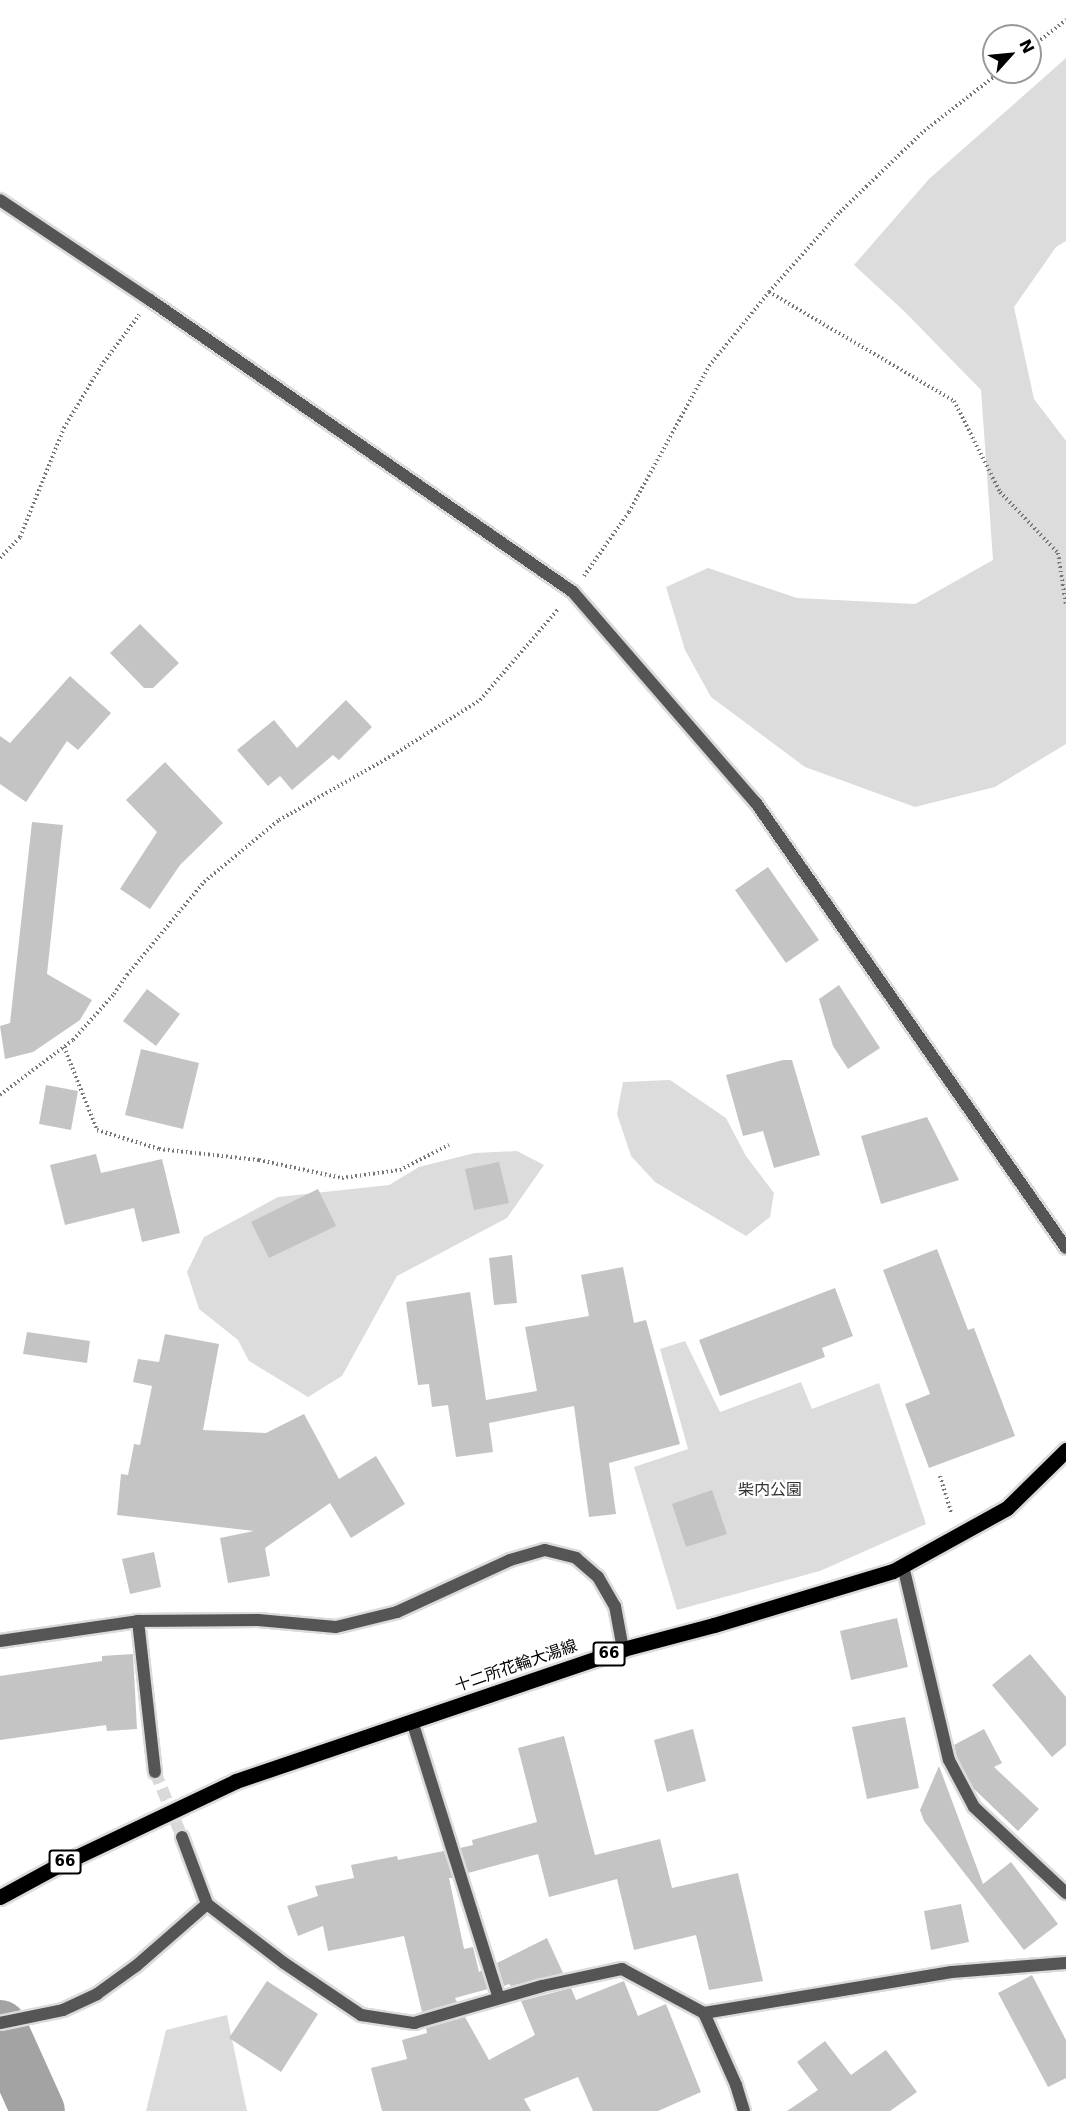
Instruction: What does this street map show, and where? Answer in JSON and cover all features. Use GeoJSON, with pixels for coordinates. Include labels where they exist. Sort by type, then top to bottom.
{"type":"FeatureCollection","features":[{"type":"Feature","properties":{"kind":"main road","name":"十二所花輪大湯線"},"geometry":{"type":"LineString","coordinates":[[0,1897],[132,1830],[236,1781],[623,1649],[714,1625],[893,1571],[1007,1508],[1066,1450]]}},
{"type":"Feature","properties":{"kind":"street"},"geometry":{"type":"LineString","coordinates":[[0,200],[150,300],[573,592],[756,802],[1066,1248]]}},
{"type":"Feature","properties":{"kind":"street"},"geometry":{"type":"LineString","coordinates":[[0,1641],[138,1621],[258,1620],[336,1627],[397,1612],[510,1560],[545,1550],[576,1558],[598,1577],[615,1606],[623,1649]]}},
{"type":"Feature","properties":{"kind":"street"},"geometry":{"type":"LineString","coordinates":[[903,1566],[949,1760],[974,1807],[1066,1893]]}},
{"type":"Feature","properties":{"kind":"street"},"geometry":{"type":"LineString","coordinates":[[138,1621],[155,1772]]}},
{"type":"Feature","properties":{"kind":"street"},"geometry":{"type":"LineString","coordinates":[[412,1721],[499,1998]]}},
{"type":"Feature","properties":{"kind":"street"},"geometry":{"type":"LineString","coordinates":[[182,1837],[207,1904],[284,1963],[361,2015],[414,2022],[542,1986],[622,1969],[704,2013],[952,1972],[1066,1963]]}},
{"type":"Feature","properties":{"kind":"street"},"geometry":{"type":"LineString","coordinates":[[0,2023],[63,2010],[96,1994],[135,1966],[207,1904]]}},
{"type":"Feature","properties":{"kind":"street"},"geometry":{"type":"LineString","coordinates":[[704,2013],[736,2085],[744,2111]]}},
{"type":"Feature","properties":{"kind":"path"},"geometry":{"type":"LineString","coordinates":[[1042,39],[1066,20]]}},
{"type":"Feature","properties":{"kind":"path"},"geometry":{"type":"LineString","coordinates":[[0,1095],[64,1047],[114,994],[204,882],[279,820],[480,700],[573,592],[629,512],[709,366],[769,292],[840,212],[924,131],[985,84]]}},
{"type":"Feature","properties":{"kind":"path"},"geometry":{"type":"LineString","coordinates":[[769,292],[954,401],[1000,492],[1058,553],[1066,605]]}},
{"type":"Feature","properties":{"kind":"path"},"geometry":{"type":"LineString","coordinates":[[0,558],[20,537],[64,428],[101,366],[150,300]]}},
{"type":"Feature","properties":{"kind":"path"},"geometry":{"type":"LineString","coordinates":[[64,1047],[97,1130],[159,1149],[259,1160],[342,1178],[400,1170],[449,1145]]}},
{"type":"Feature","properties":{"kind":"path"},"geometry":{"type":"LineString","coordinates":[[940,1476],[958,1535]]}},
{"type":"Feature","properties":{"kind":"green space"},"geometry":{"type":"Polygon","coordinates":[[[1066,58],[1066,241],[1056,247],[1014,307],[1034,399],[1066,441],[1066,744],[995,787],[915,807],[805,767],[711,697],[685,650],[666,587],[708,568],[797,598],[915,604],[993,560],[981,390],[905,312],[854,265],[929,179],[1037,84],[1042,84],[1042,79],[1066,58]]]}},
{"type":"Feature","properties":{"kind":"green space"},"geometry":{"type":"Polygon","coordinates":[[[670,1080],[726,1118],[746,1156],[774,1193],[770,1217],[746,1236],[655,1182],[631,1156],[617,1114],[623,1082],[670,1080]]]}},
{"type":"Feature","properties":{"kind":"green space"},"geometry":{"type":"Polygon","coordinates":[[[517,1151],[544,1165],[507,1218],[397,1276],[342,1376],[308,1397],[249,1361],[238,1340],[199,1309],[187,1272],[204,1237],[278,1197],[389,1185],[419,1167],[475,1153],[517,1151]]]}},
{"type":"Feature","properties":{"kind":"green space","name":"柴内公園"},"geometry":{"type":"Polygon","coordinates":[[[685,1341],[720,1412],[801,1382],[812,1409],[879,1383],[926,1524],[820,1571],[677,1610],[634,1467],[688,1449],[660,1349],[685,1341]]]}},
{"type":"Feature","properties":{"kind":"green space"},"geometry":{"type":"Polygon","coordinates":[[[227,2015],[247,2111],[146,2111],[166,2030],[227,2015]]]}},
{"type":"Feature","properties":{"kind":"building"},"geometry":{"type":"Polygon","coordinates":[[[140,624],[179,663],[153,688],[144,688],[110,653],[140,624]]]}},
{"type":"Feature","properties":{"kind":"building"},"geometry":{"type":"Polygon","coordinates":[[[70,676],[111,713],[78,750],[67,741],[26,802],[0,784],[0,736],[10,743],[70,676]]]}},
{"type":"Feature","properties":{"kind":"building"},"geometry":{"type":"Polygon","coordinates":[[[346,700],[372,727],[339,760],[333,755],[292,790],[280,776],[268,786],[237,750],[274,720],[297,748],[346,700]]]}},
{"type":"Feature","properties":{"kind":"building"},"geometry":{"type":"Polygon","coordinates":[[[165,762],[223,823],[180,865],[150,909],[120,889],[157,832],[126,800],[165,762]]]}},
{"type":"Feature","properties":{"kind":"building"},"geometry":{"type":"Polygon","coordinates":[[[32,822],[63,825],[47,974],[92,1000],[80,1020],[33,1052],[5,1059],[0,1026],[10,1023],[32,822]]]}},
{"type":"Feature","properties":{"kind":"building"},"geometry":{"type":"Polygon","coordinates":[[[768,867],[819,940],[786,963],[735,890],[768,867]]]}},
{"type":"Feature","properties":{"kind":"building"},"geometry":{"type":"Polygon","coordinates":[[[839,985],[880,1048],[848,1069],[833,1046],[819,999],[839,985]]]}},
{"type":"Feature","properties":{"kind":"building"},"geometry":{"type":"Polygon","coordinates":[[[147,989],[180,1014],[156,1046],[123,1021],[147,989]]]}},
{"type":"Feature","properties":{"kind":"building"},"geometry":{"type":"Polygon","coordinates":[[[141,1049],[199,1063],[183,1129],[125,1115],[141,1049]]]}},
{"type":"Feature","properties":{"kind":"building"},"geometry":{"type":"Polygon","coordinates":[[[783,1060],[792,1060],[820,1155],[774,1168],[763,1131],[743,1136],[726,1075],[783,1060]]]}},
{"type":"Feature","properties":{"kind":"building"},"geometry":{"type":"Polygon","coordinates":[[[46,1085],[78,1091],[71,1130],[39,1124],[46,1085]]]}},
{"type":"Feature","properties":{"kind":"building"},"geometry":{"type":"Polygon","coordinates":[[[927,1117],[959,1180],[881,1204],[861,1136],[927,1117]]]}},
{"type":"Feature","properties":{"kind":"building"},"geometry":{"type":"Polygon","coordinates":[[[96,1154],[101,1173],[162,1159],[180,1233],[142,1242],[134,1208],[65,1225],[50,1165],[96,1154]]]}},
{"type":"Feature","properties":{"kind":"building"},"geometry":{"type":"Polygon","coordinates":[[[499,1162],[509,1203],[474,1210],[465,1169],[499,1162]]]}},
{"type":"Feature","properties":{"kind":"building"},"geometry":{"type":"Polygon","coordinates":[[[318,1189],[336,1226],[269,1258],[251,1222],[318,1189]]]}},
{"type":"Feature","properties":{"kind":"building"},"geometry":{"type":"Polygon","coordinates":[[[937,1249],[968,1330],[974,1328],[1015,1436],[929,1468],[905,1404],[930,1394],[883,1270],[937,1249]]]}},
{"type":"Feature","properties":{"kind":"building"},"geometry":{"type":"Polygon","coordinates":[[[512,1255],[517,1303],[494,1305],[489,1258],[512,1255]]]}},
{"type":"Feature","properties":{"kind":"building"},"geometry":{"type":"Polygon","coordinates":[[[623,1267],[634,1323],[646,1320],[680,1444],[609,1463],[616,1514],[589,1517],[574,1406],[489,1423],[493,1452],[456,1457],[448,1405],[432,1407],[429,1384],[418,1385],[406,1302],[470,1292],[486,1400],[537,1391],[525,1327],[589,1316],[581,1275],[623,1267]]]}},
{"type":"Feature","properties":{"kind":"building"},"geometry":{"type":"Polygon","coordinates":[[[835,1288],[853,1336],[822,1348],[825,1357],[720,1396],[699,1340],[835,1288]]]}},
{"type":"Feature","properties":{"kind":"building"},"geometry":{"type":"Polygon","coordinates":[[[27,1332],[90,1341],[87,1363],[23,1354],[27,1332]]]}},
{"type":"Feature","properties":{"kind":"building"},"geometry":{"type":"Polygon","coordinates":[[[165,1334],[219,1344],[203,1430],[266,1433],[304,1414],[339,1479],[376,1456],[405,1504],[351,1538],[330,1503],[265,1548],[270,1576],[228,1583],[220,1538],[254,1531],[117,1515],[121,1474],[128,1475],[134,1444],[140,1445],[152,1386],[133,1382],[138,1359],[159,1362],[165,1334]]]}},
{"type":"Feature","properties":{"kind":"building"},"geometry":{"type":"Polygon","coordinates":[[[712,1490],[727,1534],[686,1547],[672,1504],[712,1490]]]}},
{"type":"Feature","properties":{"kind":"building"},"geometry":{"type":"Polygon","coordinates":[[[154,1552],[161,1587],[130,1594],[122,1559],[154,1552]]]}},
{"type":"Feature","properties":{"kind":"building"},"geometry":{"type":"Polygon","coordinates":[[[897,1618],[908,1667],[851,1680],[840,1631],[897,1618]]]}},
{"type":"Feature","properties":{"kind":"building"},"geometry":{"type":"Polygon","coordinates":[[[133,1654],[137,1729],[107,1731],[106,1725],[0,1740],[0,1676],[102,1661],[102,1656],[133,1654]]]}},
{"type":"Feature","properties":{"kind":"building"},"geometry":{"type":"Polygon","coordinates":[[[1030,1654],[1066,1697],[1066,1745],[1052,1757],[992,1685],[1030,1654]]]}},
{"type":"Feature","properties":{"kind":"building"},"geometry":{"type":"Polygon","coordinates":[[[905,1717],[919,1788],[867,1799],[852,1727],[905,1717]]]}},
{"type":"Feature","properties":{"kind":"building"},"geometry":{"type":"Polygon","coordinates":[[[693,1729],[706,1781],[667,1792],[654,1740],[693,1729]]]}},
{"type":"Feature","properties":{"kind":"building"},"geometry":{"type":"Polygon","coordinates":[[[984,1729],[1002,1763],[994,1767],[1039,1809],[1018,1831],[973,1788],[957,1757],[954,1745],[984,1729]]]}},
{"type":"Feature","properties":{"kind":"building"},"geometry":{"type":"Polygon","coordinates":[[[564,1736],[595,1855],[660,1839],[672,1888],[738,1873],[763,1981],[709,1990],[696,1935],[634,1950],[617,1879],[549,1897],[538,1854],[468,1873],[460,1848],[473,1845],[472,1840],[537,1822],[518,1748],[564,1736]]]}},
{"type":"Feature","properties":{"kind":"building"},"geometry":{"type":"Polygon","coordinates":[[[939,1766],[983,1884],[1011,1862],[1058,1924],[1024,1950],[924,1821],[920,1810],[939,1766]]]}},
{"type":"Feature","properties":{"kind":"building"},"geometry":{"type":"Polygon","coordinates":[[[444,1851],[453,1878],[449,1878],[464,1949],[473,1947],[479,1972],[482,1970],[488,1989],[455,1998],[457,2002],[422,2012],[404,1936],[328,1951],[323,1926],[298,1936],[287,1906],[318,1896],[315,1886],[354,1878],[351,1865],[397,1856],[398,1860],[444,1851]]]}},
{"type":"Feature","properties":{"kind":"building"},"geometry":{"type":"Polygon","coordinates":[[[961,1904],[969,1942],[931,1950],[924,1911],[961,1904]]]}},
{"type":"Feature","properties":{"kind":"building"},"geometry":{"type":"Polygon","coordinates":[[[547,1938],[563,1973],[504,1986],[497,1963],[547,1938]]]}},
{"type":"Feature","properties":{"kind":"building"},"geometry":{"type":"Polygon","coordinates":[[[1032,1975],[1066,2040],[1066,2078],[1048,2087],[998,1993],[1032,1975]]]}},
{"type":"Feature","properties":{"kind":"building"},"geometry":{"type":"Polygon","coordinates":[[[267,1981],[318,2014],[281,2072],[229,2038],[267,1981]]]}},
{"type":"Feature","properties":{"kind":"building"},"geometry":{"type":"Polygon","coordinates":[[[624,1981],[638,2016],[666,2004],[701,2092],[658,2111],[593,2111],[578,2077],[524,2099],[531,2111],[382,2111],[371,2068],[407,2059],[402,2040],[427,2033],[426,2028],[465,2017],[489,2060],[535,2035],[521,2001],[571,1988],[576,2000],[624,1981]]]}},
{"type":"Feature","properties":{"kind":"building"},"geometry":{"type":"Polygon","coordinates":[[[825,2041],[851,2075],[886,2050],[917,2092],[890,2111],[787,2111],[818,2090],[797,2062],[825,2041]]]}},
{"type":"Feature","properties":{"kind":"waterway"},"geometry":{"type":"LineString","coordinates":[[0,2027],[38,2111]]}},
{"type":"Feature","properties":{"kind":"tunnel"},"geometry":{"type":"LineString","coordinates":[[155,1772],[182,1837]]}}]}
